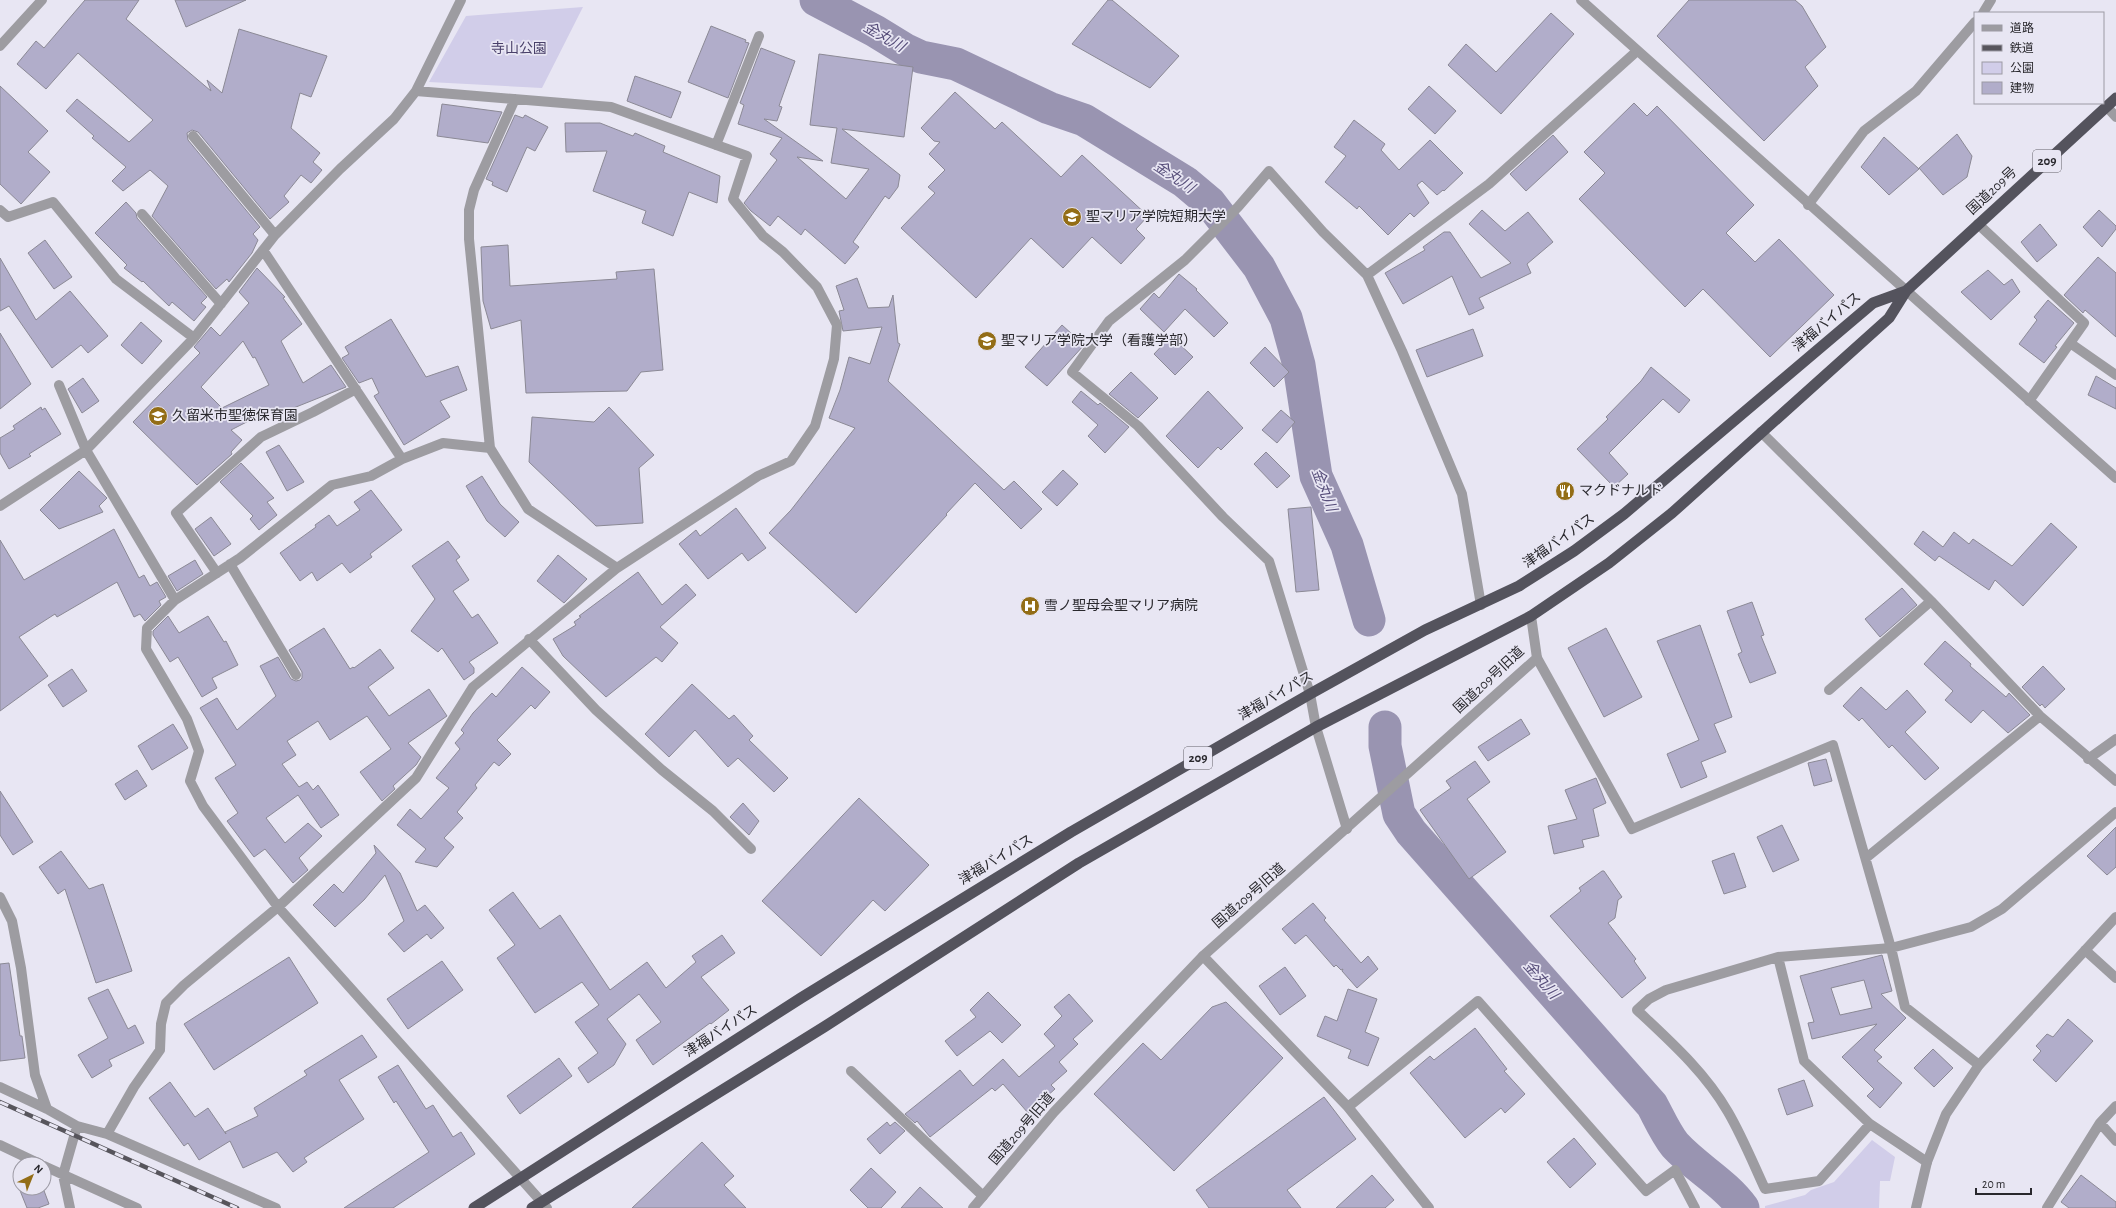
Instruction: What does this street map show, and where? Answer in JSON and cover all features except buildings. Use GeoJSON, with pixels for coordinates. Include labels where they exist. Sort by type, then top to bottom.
{"type":"FeatureCollection","features":[{"type":"Feature","properties":{"kind":"highway","name":"国道209号"},"geometry":{"type":"LineString","coordinates":[[1906,291],[2116,98]]}},
{"type":"Feature","properties":{"kind":"highway","name":"209"},"geometry":{"type":"LineString","coordinates":[[540,1206],[1079,864],[1316,727],[1531,616],[1609,563],[1672,513],[1889,318],[1906,291]]}},
{"type":"Feature","properties":{"kind":"highway","name":"津福バイパス"},"geometry":{"type":"LineString","coordinates":[[474,1208],[801,998],[1072,832],[1310,694],[1425,630],[1481,605],[1525,582],[1574,551],[1624,514],[1873,303],[1906,291]]}},
{"type":"Feature","properties":{"kind":"street"},"geometry":{"type":"LineString","coordinates":[[0,46],[42,0]]}},
{"type":"Feature","properties":{"kind":"street"},"geometry":{"type":"LineString","coordinates":[[0,506],[86,450],[194,338],[275,235],[340,169],[394,119],[416,91],[461,0]]}},
{"type":"Feature","properties":{"kind":"street"},"geometry":{"type":"LineString","coordinates":[[1581,0],[1808,205],[2116,478]]}},
{"type":"Feature","properties":{"kind":"street"},"geometry":{"type":"LineString","coordinates":[[1984,12],[1991,0]]}},
{"type":"Feature","properties":{"kind":"street"},"geometry":{"type":"LineString","coordinates":[[1808,205],[1864,131],[1916,91],[1974,23]]}},
{"type":"Feature","properties":{"kind":"street"},"geometry":{"type":"LineString","coordinates":[[716,145],[759,36]]}},
{"type":"Feature","properties":{"kind":"street"},"geometry":{"type":"LineString","coordinates":[[1367,275],[1489,184],[1637,51]]}},
{"type":"Feature","properties":{"kind":"street"},"geometry":{"type":"LineString","coordinates":[[108,1134],[134,1087],[160,1050],[161,1024],[166,1003],[184,985],[278,907],[416,778],[473,687],[529,639],[617,568],[758,476],[791,461],[815,426],[834,359],[837,325],[817,287],[783,252],[763,236],[733,199],[747,156],[611,107],[416,91]]}},
{"type":"Feature","properties":{"kind":"street"},"geometry":{"type":"LineString","coordinates":[[515,99],[474,190],[469,210],[469,239],[490,448],[528,509],[617,568]]}},
{"type":"Feature","properties":{"kind":"street"},"geometry":{"type":"LineString","coordinates":[[2106,106],[2116,117]]}},
{"type":"Feature","properties":{"kind":"street"},"geometry":{"type":"LineString","coordinates":[[193,136],[275,235]]}},
{"type":"Feature","properties":{"kind":"street"},"geometry":{"type":"LineString","coordinates":[[1347,829],[1316,727],[1310,694],[1269,561],[1223,517],[1138,426],[1072,372],[1109,321],[1185,260],[1238,207],[1270,171],[1323,232],[1367,275],[1402,351],[1462,494],[1481,605]]}},
{"type":"Feature","properties":{"kind":"street"},"geometry":{"type":"LineString","coordinates":[[0,210],[8,217],[53,202],[116,279],[194,338]]}},
{"type":"Feature","properties":{"kind":"street"},"geometry":{"type":"LineString","coordinates":[[142,214],[221,304]]}},
{"type":"Feature","properties":{"kind":"street"},"geometry":{"type":"LineString","coordinates":[[1978,224],[2084,323],[2029,401]]}},
{"type":"Feature","properties":{"kind":"street"},"geometry":{"type":"LineString","coordinates":[[263,250],[402,458]]}},
{"type":"Feature","properties":{"kind":"street"},"geometry":{"type":"LineString","coordinates":[[2070,343],[2116,375]]}},
{"type":"Feature","properties":{"kind":"street"},"geometry":{"type":"LineString","coordinates":[[59,385],[86,450],[175,600]]}},
{"type":"Feature","properties":{"kind":"street"},"geometry":{"type":"LineString","coordinates":[[217,573],[176,513],[261,437],[356,389]]}},
{"type":"Feature","properties":{"kind":"street"},"geometry":{"type":"LineString","coordinates":[[1761,432],[1931,601],[2040,716],[2116,781]]}},
{"type":"Feature","properties":{"kind":"street"},"geometry":{"type":"LineString","coordinates":[[490,448],[443,443],[402,458],[371,476],[332,485],[230,564],[175,600],[147,628],[146,649],[187,719],[199,751],[190,781],[203,806],[278,907],[522,1178],[540,1206]]}},
{"type":"Feature","properties":{"kind":"street"},"geometry":{"type":"LineString","coordinates":[[230,564],[296,675]]}},
{"type":"Feature","properties":{"kind":"street"},"geometry":{"type":"LineString","coordinates":[[1829,690],[1931,601]]}},
{"type":"Feature","properties":{"kind":"street","name":"国道209号旧道"},"geometry":{"type":"LineString","coordinates":[[973,1208],[1054,1112],[1203,956],[1537,658],[1531,616]]}},
{"type":"Feature","properties":{"kind":"street"},"geometry":{"type":"LineString","coordinates":[[529,639],[596,710],[662,770],[713,811],[751,849]]}},
{"type":"Feature","properties":{"kind":"street"},"geometry":{"type":"LineString","coordinates":[[1537,658],[1632,829],[1833,745],[1891,948],[1905,1007],[1979,1065]]}},
{"type":"Feature","properties":{"kind":"street"},"geometry":{"type":"LineString","coordinates":[[1866,858],[2040,716]]}},
{"type":"Feature","properties":{"kind":"street"},"geometry":{"type":"LineString","coordinates":[[2088,758],[2116,739]]}},
{"type":"Feature","properties":{"kind":"street"},"geometry":{"type":"LineString","coordinates":[[1870,1124],[1819,1181],[1765,1189],[1728,1112],[1704,1076],[1637,1010],[1649,999],[1666,990],[1778,957],[1891,948],[1971,927],[2002,909],[2116,812]]}},
{"type":"Feature","properties":{"kind":"street"},"geometry":{"type":"LineString","coordinates":[[0,897],[12,921],[21,968],[35,1075],[47,1109]]}},
{"type":"Feature","properties":{"kind":"street"},"geometry":{"type":"LineString","coordinates":[[1916,1208],[1926,1162],[1946,1114],[1979,1065],[2116,917]]}},
{"type":"Feature","properties":{"kind":"street"},"geometry":{"type":"LineString","coordinates":[[2085,950],[2116,978]]}},
{"type":"Feature","properties":{"kind":"street"},"geometry":{"type":"LineString","coordinates":[[1203,956],[1348,1107],[1428,1208]]}},
{"type":"Feature","properties":{"kind":"street"},"geometry":{"type":"LineString","coordinates":[[1778,957],[1804,1061],[1870,1124],[1926,1162]]}},
{"type":"Feature","properties":{"kind":"street"},"geometry":{"type":"LineString","coordinates":[[1348,1107],[1478,1001],[1646,1191],[1675,1170],[1695,1208]]}},
{"type":"Feature","properties":{"kind":"street"},"geometry":{"type":"LineString","coordinates":[[851,1071],[983,1196]]}},
{"type":"Feature","properties":{"kind":"street"},"geometry":{"type":"LineString","coordinates":[[0,1087],[47,1109],[77,1126],[108,1134],[276,1208]]}},
{"type":"Feature","properties":{"kind":"street"},"geometry":{"type":"LineString","coordinates":[[2047,1208],[2100,1123],[2116,1106]]}},
{"type":"Feature","properties":{"kind":"street"},"geometry":{"type":"LineString","coordinates":[[2100,1123],[2116,1140]]}},
{"type":"Feature","properties":{"kind":"street"},"geometry":{"type":"LineString","coordinates":[[70,1208],[63,1175],[77,1126]]}},
{"type":"Feature","properties":{"kind":"street"},"geometry":{"type":"LineString","coordinates":[[0,1145],[23,1156]]}},
{"type":"Feature","properties":{"kind":"street"},"geometry":{"type":"LineString","coordinates":[[52,1170],[137,1208]]}},
{"type":"Feature","properties":{"kind":"green space","name":"寺山公園"},"geometry":{"type":"Polygon","coordinates":[[[583,7],[542,88],[429,82],[466,16],[583,7]]]}},
{"type":"Feature","properties":{"kind":"green space"},"geometry":{"type":"Polygon","coordinates":[[[1872,1140],[1895,1157],[1890,1181],[1880,1181],[1879,1208],[1765,1208],[1765,1206],[1805,1195],[1811,1190],[1834,1182],[1872,1140]]]}},
{"type":"Feature","properties":{"kind":"waterway","name":"金丸川"},"geometry":{"type":"LineString","coordinates":[[816,0],[921,57],[956,64],[1049,108],[1084,120],[1185,182],[1210,203],[1259,267],[1286,318],[1299,365],[1316,476],[1347,545],[1369,620]]}},
{"type":"Feature","properties":{"kind":"waterway","name":"金丸川"},"geometry":{"type":"LineString","coordinates":[[1385,727],[1385,746],[1399,814],[1411,832],[1652,1105],[1675,1145],[1728,1191],[1743,1208]]}},
{"type":"Feature","properties":{"kind":"railway"},"geometry":{"type":"LineString","coordinates":[[0,1102],[237,1208]]}},
{"type":"Feature","properties":{"kind":"place","name":"聖マリア学院短期大学"},"geometry":{"type":"Point","coordinates":[1072,217]}},
{"type":"Feature","properties":{"kind":"place","name":"聖マリア学院大学（看護学部）"},"geometry":{"type":"Point","coordinates":[987,341]}},
{"type":"Feature","properties":{"kind":"place","name":"久留米市聖徳保育園"},"geometry":{"type":"Point","coordinates":[158,416]}},
{"type":"Feature","properties":{"kind":"place","name":"マクドナルド"},"geometry":{"type":"Point","coordinates":[1565,491]}},
{"type":"Feature","properties":{"kind":"place","name":"雪ノ聖母会聖マリア病院"},"geometry":{"type":"Point","coordinates":[1030,606]}}]}
